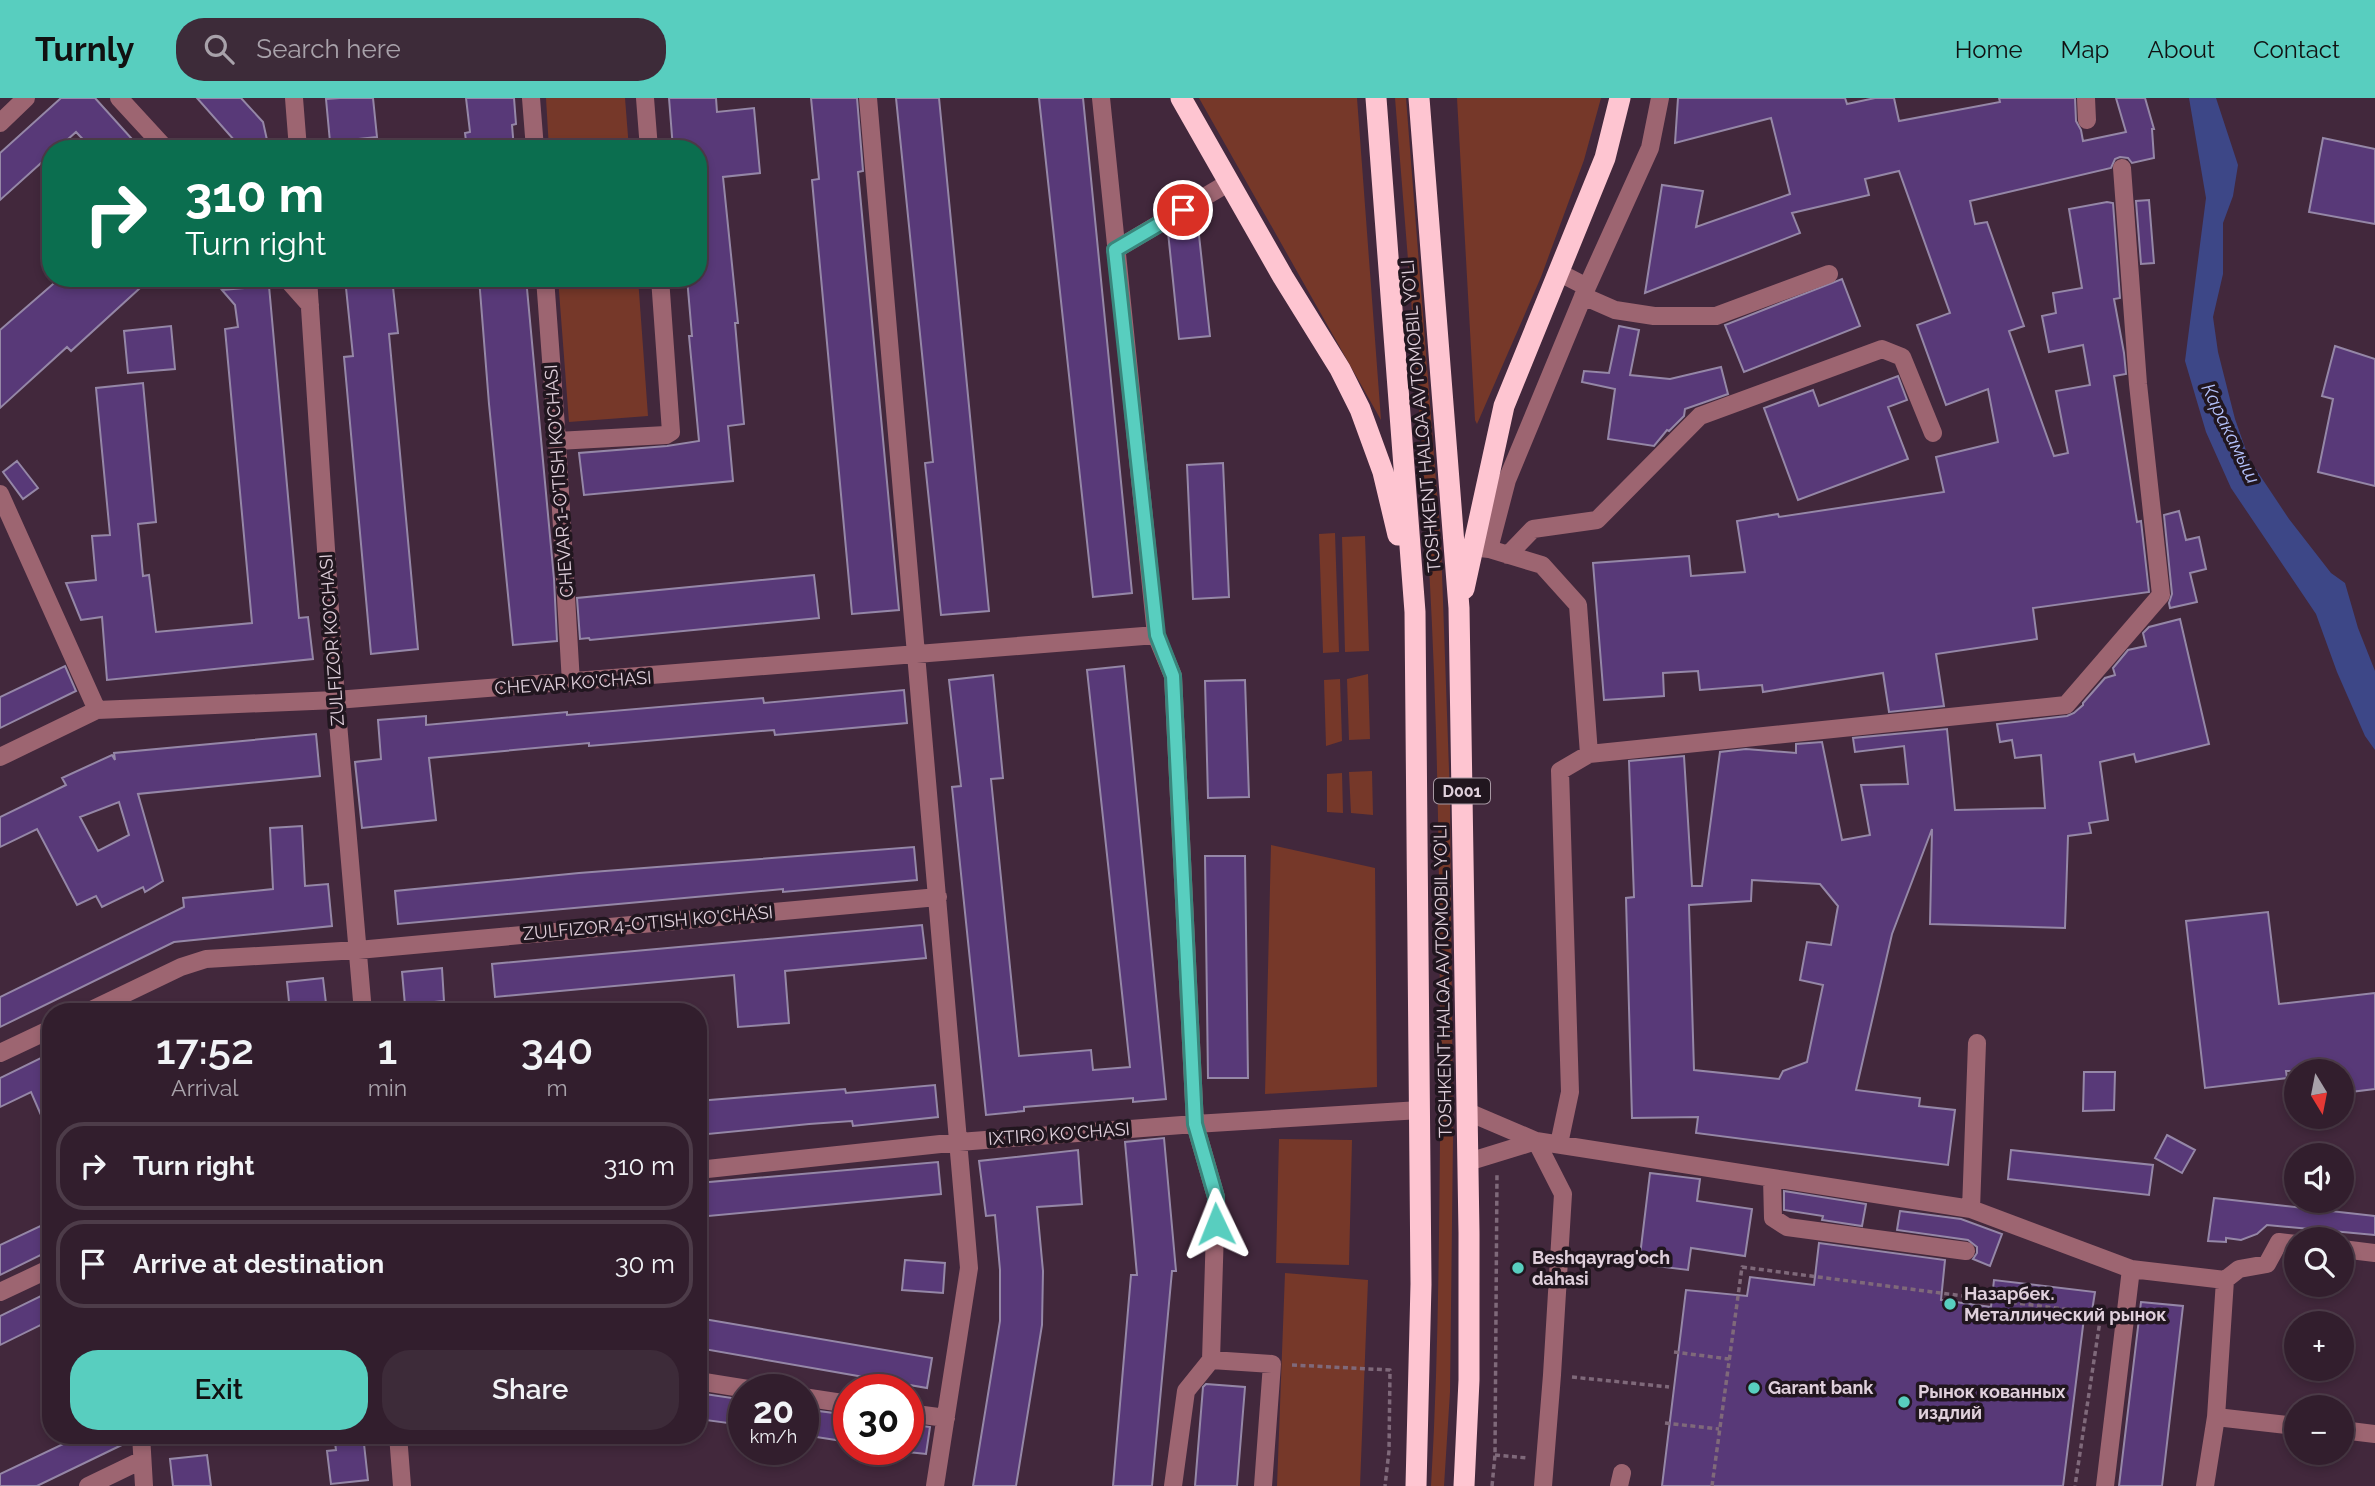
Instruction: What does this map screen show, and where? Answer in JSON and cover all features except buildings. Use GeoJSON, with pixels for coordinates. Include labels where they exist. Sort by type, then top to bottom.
{"type":"FeatureCollection","features":[{"type":"Feature","properties":{"kind":"highway"},"geometry":{"type":"LineString","coordinates":[[1181,98],[1360,409],[1375,445],[1390,499],[1415,612]]}},
{"type":"Feature","properties":{"kind":"highway","name":"TOSHKENT HALQA AVTOMOBIL YO'LI"},"geometry":{"type":"LineString","coordinates":[[1376,98],[1415,612],[1421,1284],[1416,1486]]}},
{"type":"Feature","properties":{"kind":"highway","name":"TOSHKENT HALQA AVTOMOBIL YO'LI"},"geometry":{"type":"LineString","coordinates":[[1419,98],[1459,608],[1468,1112],[1469,1380],[1464,1486]]}},
{"type":"Feature","properties":{"kind":"highway"},"geometry":{"type":"LineString","coordinates":[[1459,608],[1482,549],[1504,406],[1605,158],[1620,98]]}},
{"type":"Feature","properties":{"kind":"street"},"geometry":{"type":"LineString","coordinates":[[0,123],[26,98]]}},
{"type":"Feature","properties":{"kind":"street"},"geometry":{"type":"LineString","coordinates":[[119,98],[158,140]]}},
{"type":"Feature","properties":{"kind":"street"},"geometry":{"type":"LineString","coordinates":[[294,98],[297,140]]}},
{"type":"Feature","properties":{"kind":"street"},"geometry":{"type":"LineString","coordinates":[[531,98],[533,140]]}},
{"type":"Feature","properties":{"kind":"street"},"geometry":{"type":"LineString","coordinates":[[645,98],[648,140]]}},
{"type":"Feature","properties":{"kind":"street"},"geometry":{"type":"LineString","coordinates":[[869,98],[969,1268],[935,1486]]}},
{"type":"Feature","properties":{"kind":"street"},"geometry":{"type":"LineString","coordinates":[[1101,98],[1157,635],[1173,676],[1195,1124],[1216,1197],[1211,1360],[1186,1391],[1173,1486]]}},
{"type":"Feature","properties":{"kind":"street"},"geometry":{"type":"LineString","coordinates":[[1588,754],[1578,605],[1542,565],[1482,549],[1507,480],[1585,292],[1650,148],[1660,98]]}},
{"type":"Feature","properties":{"kind":"street"},"geometry":{"type":"LineString","coordinates":[[2086,98],[2087,120]]}},
{"type":"Feature","properties":{"kind":"street"},"geometry":{"type":"LineString","coordinates":[[1559,1144],[1570,1092],[1560,771],[1588,754],[2066,705],[2161,595],[2138,384],[2122,167]]}},
{"type":"Feature","properties":{"kind":"street"},"geometry":{"type":"LineString","coordinates":[[1115,250],[1228,183]]}},
{"type":"Feature","properties":{"kind":"street"},"geometry":{"type":"LineString","coordinates":[[1558,272],[1615,310],[1641,314],[1716,316],[1829,274]]}},
{"type":"Feature","properties":{"kind":"street"},"geometry":{"type":"LineString","coordinates":[[294,287],[310,305]]}},
{"type":"Feature","properties":{"kind":"street","name":"ZULFIZOR KO'CHASI"},"geometry":{"type":"LineString","coordinates":[[309,287],[336,700],[362,1003]]}},
{"type":"Feature","properties":{"kind":"street","name":"CHEVAR 1-O'TISH KO'CHASI"},"geometry":{"type":"LineString","coordinates":[[546,287],[571,683]]}},
{"type":"Feature","properties":{"kind":"street"},"geometry":{"type":"LineString","coordinates":[[557,441],[666,435],[671,432],[661,287]]}},
{"type":"Feature","properties":{"kind":"street"},"geometry":{"type":"LineString","coordinates":[[1508,555],[1533,529],[1597,520],[1700,416],[1882,349],[1902,357],[1933,433]]}},
{"type":"Feature","properties":{"kind":"street"},"geometry":{"type":"LineString","coordinates":[[0,494],[97,710]]}},
{"type":"Feature","properties":{"kind":"street","name":"CHEVAR KO'CHASI"},"geometry":{"type":"LineString","coordinates":[[0,757],[97,710],[336,700],[1157,635]]}},
{"type":"Feature","properties":{"kind":"street","name":"ZULFIZOR 4-O'TISH KO'CHASI"},"geometry":{"type":"LineString","coordinates":[[110,1003],[181,967],[206,959],[358,950],[938,897]]}},
{"type":"Feature","properties":{"kind":"street"},"geometry":{"type":"LineString","coordinates":[[0,1054],[42,1033]]}},
{"type":"Feature","properties":{"kind":"street"},"geometry":{"type":"LineString","coordinates":[[1971,1209],[1977,1043]]}},
{"type":"Feature","properties":{"kind":"street","name":"IXTIRO KO'CHASI"},"geometry":{"type":"LineString","coordinates":[[707,1169],[959,1142],[1420,1110]]}},
{"type":"Feature","properties":{"kind":"street"},"geometry":{"type":"LineString","coordinates":[[1468,1112],[1536,1141],[1971,1209],[2132,1269],[2225,1280],[2239,1269],[2267,1264],[2279,1242],[2284,1243]]}},
{"type":"Feature","properties":{"kind":"street"},"geometry":{"type":"LineString","coordinates":[[1468,1162],[1536,1141]]}},
{"type":"Feature","properties":{"kind":"street"},"geometry":{"type":"LineString","coordinates":[[1536,1141],[1563,1194],[1542,1486]]}},
{"type":"Feature","properties":{"kind":"street"},"geometry":{"type":"LineString","coordinates":[[1772,1178],[1773,1218],[1787,1227],[1966,1251]]}},
{"type":"Feature","properties":{"kind":"street"},"geometry":{"type":"LineString","coordinates":[[2354,1250],[2375,1253]]}},
{"type":"Feature","properties":{"kind":"street"},"geometry":{"type":"LineString","coordinates":[[2105,1486],[2132,1269]]}},
{"type":"Feature","properties":{"kind":"street"},"geometry":{"type":"LineString","coordinates":[[0,1292],[42,1272]]}},
{"type":"Feature","properties":{"kind":"street"},"geometry":{"type":"LineString","coordinates":[[2205,1486],[2216,1417],[2225,1280]]}},
{"type":"Feature","properties":{"kind":"street"},"geometry":{"type":"LineString","coordinates":[[1211,1360],[1272,1364],[1263,1486]]}},
{"type":"Feature","properties":{"kind":"street"},"geometry":{"type":"LineString","coordinates":[[707,1382],[728,1386]]}},
{"type":"Feature","properties":{"kind":"street"},"geometry":{"type":"LineString","coordinates":[[924,1415],[946,1418]]}},
{"type":"Feature","properties":{"kind":"street"},"geometry":{"type":"LineString","coordinates":[[2216,1417],[2284,1425]]}},
{"type":"Feature","properties":{"kind":"street"},"geometry":{"type":"LineString","coordinates":[[2354,1431],[2375,1434]]}},
{"type":"Feature","properties":{"kind":"street"},"geometry":{"type":"LineString","coordinates":[[141,1444],[145,1486]]}},
{"type":"Feature","properties":{"kind":"street"},"geometry":{"type":"LineString","coordinates":[[399,1444],[402,1486]]}},
{"type":"Feature","properties":{"kind":"street"},"geometry":{"type":"LineString","coordinates":[[88,1486],[142,1460]]}},
{"type":"Feature","properties":{"kind":"path"},"geometry":{"type":"LineString","coordinates":[[1492,1486],[1495,1455],[1497,1153]]}},
{"type":"Feature","properties":{"kind":"path"},"geometry":{"type":"LineString","coordinates":[[1712,1486],[1741,1267],[2101,1314],[2075,1486]]}},
{"type":"Feature","properties":{"kind":"path"},"geometry":{"type":"LineString","coordinates":[[1674,1352],[1729,1359]]}},
{"type":"Feature","properties":{"kind":"path"},"geometry":{"type":"LineString","coordinates":[[1272,1364],[1390,1370],[1389,1451],[1385,1486]]}},
{"type":"Feature","properties":{"kind":"path"},"geometry":{"type":"LineString","coordinates":[[1552,1375],[1669,1387]]}},
{"type":"Feature","properties":{"kind":"path"},"geometry":{"type":"LineString","coordinates":[[1665,1423],[1719,1429]]}},
{"type":"Feature","properties":{"kind":"path"},"geometry":{"type":"LineString","coordinates":[[1495,1455],[1520,1458]]}},
{"type":"Feature","properties":{"kind":"shaded area"},"geometry":{"type":"Polygon","coordinates":[[[546,98],[625,98],[628,140],[548,140],[546,98]]]}},
{"type":"Feature","properties":{"kind":"shaded area"},"geometry":{"type":"Polygon","coordinates":[[[1199,98],[1357,98],[1381,420],[1199,98]]]}},
{"type":"Feature","properties":{"kind":"shaded area"},"geometry":{"type":"Polygon","coordinates":[[[1395,98],[1406,98],[1441,545],[1450,798],[1453,1138],[1450,1392],[1444,1486],[1431,1486],[1437,1355],[1440,1137],[1439,884],[1433,653],[1420,415],[1395,98]]]}},
{"type":"Feature","properties":{"kind":"shaded area"},"geometry":{"type":"Polygon","coordinates":[[[1457,98],[1601,98],[1584,160],[1541,277],[1477,424],[1475,420],[1457,98]]]}},
{"type":"Feature","properties":{"kind":"shaded area"},"geometry":{"type":"Polygon","coordinates":[[[559,287],[639,287],[648,416],[569,422],[559,287]]]}},
{"type":"Feature","properties":{"kind":"shaded area"},"geometry":{"type":"Polygon","coordinates":[[[1335,533],[1339,652],[1323,653],[1319,534],[1335,533]]]}},
{"type":"Feature","properties":{"kind":"shaded area"},"geometry":{"type":"Polygon","coordinates":[[[1365,536],[1369,651],[1345,652],[1342,537],[1365,536]]]}},
{"type":"Feature","properties":{"kind":"shaded area"},"geometry":{"type":"Polygon","coordinates":[[[1368,674],[1370,739],[1349,740],[1347,679],[1368,674]]]}},
{"type":"Feature","properties":{"kind":"shaded area"},"geometry":{"type":"Polygon","coordinates":[[[1340,679],[1342,741],[1326,746],[1324,680],[1340,679]]]}},
{"type":"Feature","properties":{"kind":"shaded area"},"geometry":{"type":"Polygon","coordinates":[[[1372,771],[1373,815],[1351,813],[1349,772],[1372,771]]]}},
{"type":"Feature","properties":{"kind":"shaded area"},"geometry":{"type":"Polygon","coordinates":[[[1342,773],[1343,813],[1327,812],[1327,774],[1342,773]]]}},
{"type":"Feature","properties":{"kind":"shaded area"},"geometry":{"type":"Polygon","coordinates":[[[1271,845],[1375,868],[1377,1087],[1265,1094],[1271,845]]]}},
{"type":"Feature","properties":{"kind":"shaded area"},"geometry":{"type":"Polygon","coordinates":[[[1279,1139],[1352,1140],[1349,1265],[1276,1263],[1279,1139]]]}},
{"type":"Feature","properties":{"kind":"shaded area"},"geometry":{"type":"Polygon","coordinates":[[[1285,1273],[1368,1280],[1360,1486],[1277,1486],[1285,1273]]]}},
{"type":"Feature","properties":{"kind":"water","name":"Каракамыш"},"geometry":{"type":"Polygon","coordinates":[[[2189,98],[2216,98],[2238,165],[2233,196],[2223,223],[2223,274],[2213,317],[2218,352],[2235,419],[2249,459],[2289,519],[2331,573],[2345,583],[2358,628],[2375,671],[2375,750],[2365,736],[2337,672],[2316,614],[2231,488],[2206,432],[2185,361],[2206,198],[2189,98]]]}},
{"type":"Feature","properties":{"kind":"place","name":"Beshqayrag'och dahasi"},"geometry":{"type":"Point","coordinates":[1518,1268]}},
{"type":"Feature","properties":{"kind":"place","name":"Назарбек. Металлический рынок"},"geometry":{"type":"Point","coordinates":[1950,1304]}},
{"type":"Feature","properties":{"kind":"place","name":"Garant bank"},"geometry":{"type":"Point","coordinates":[1754,1388]}},
{"type":"Feature","properties":{"kind":"place","name":"Рынок кованных издлий"},"geometry":{"type":"Point","coordinates":[1904,1402]}},
{"type":"Feature","properties":{"kind":"route"},"geometry":{"type":"LineString","coordinates":[[1183,210],[1115,250],[1157,635],[1173,676],[1195,1124],[1216,1197],[1216,1224]]}}]}
